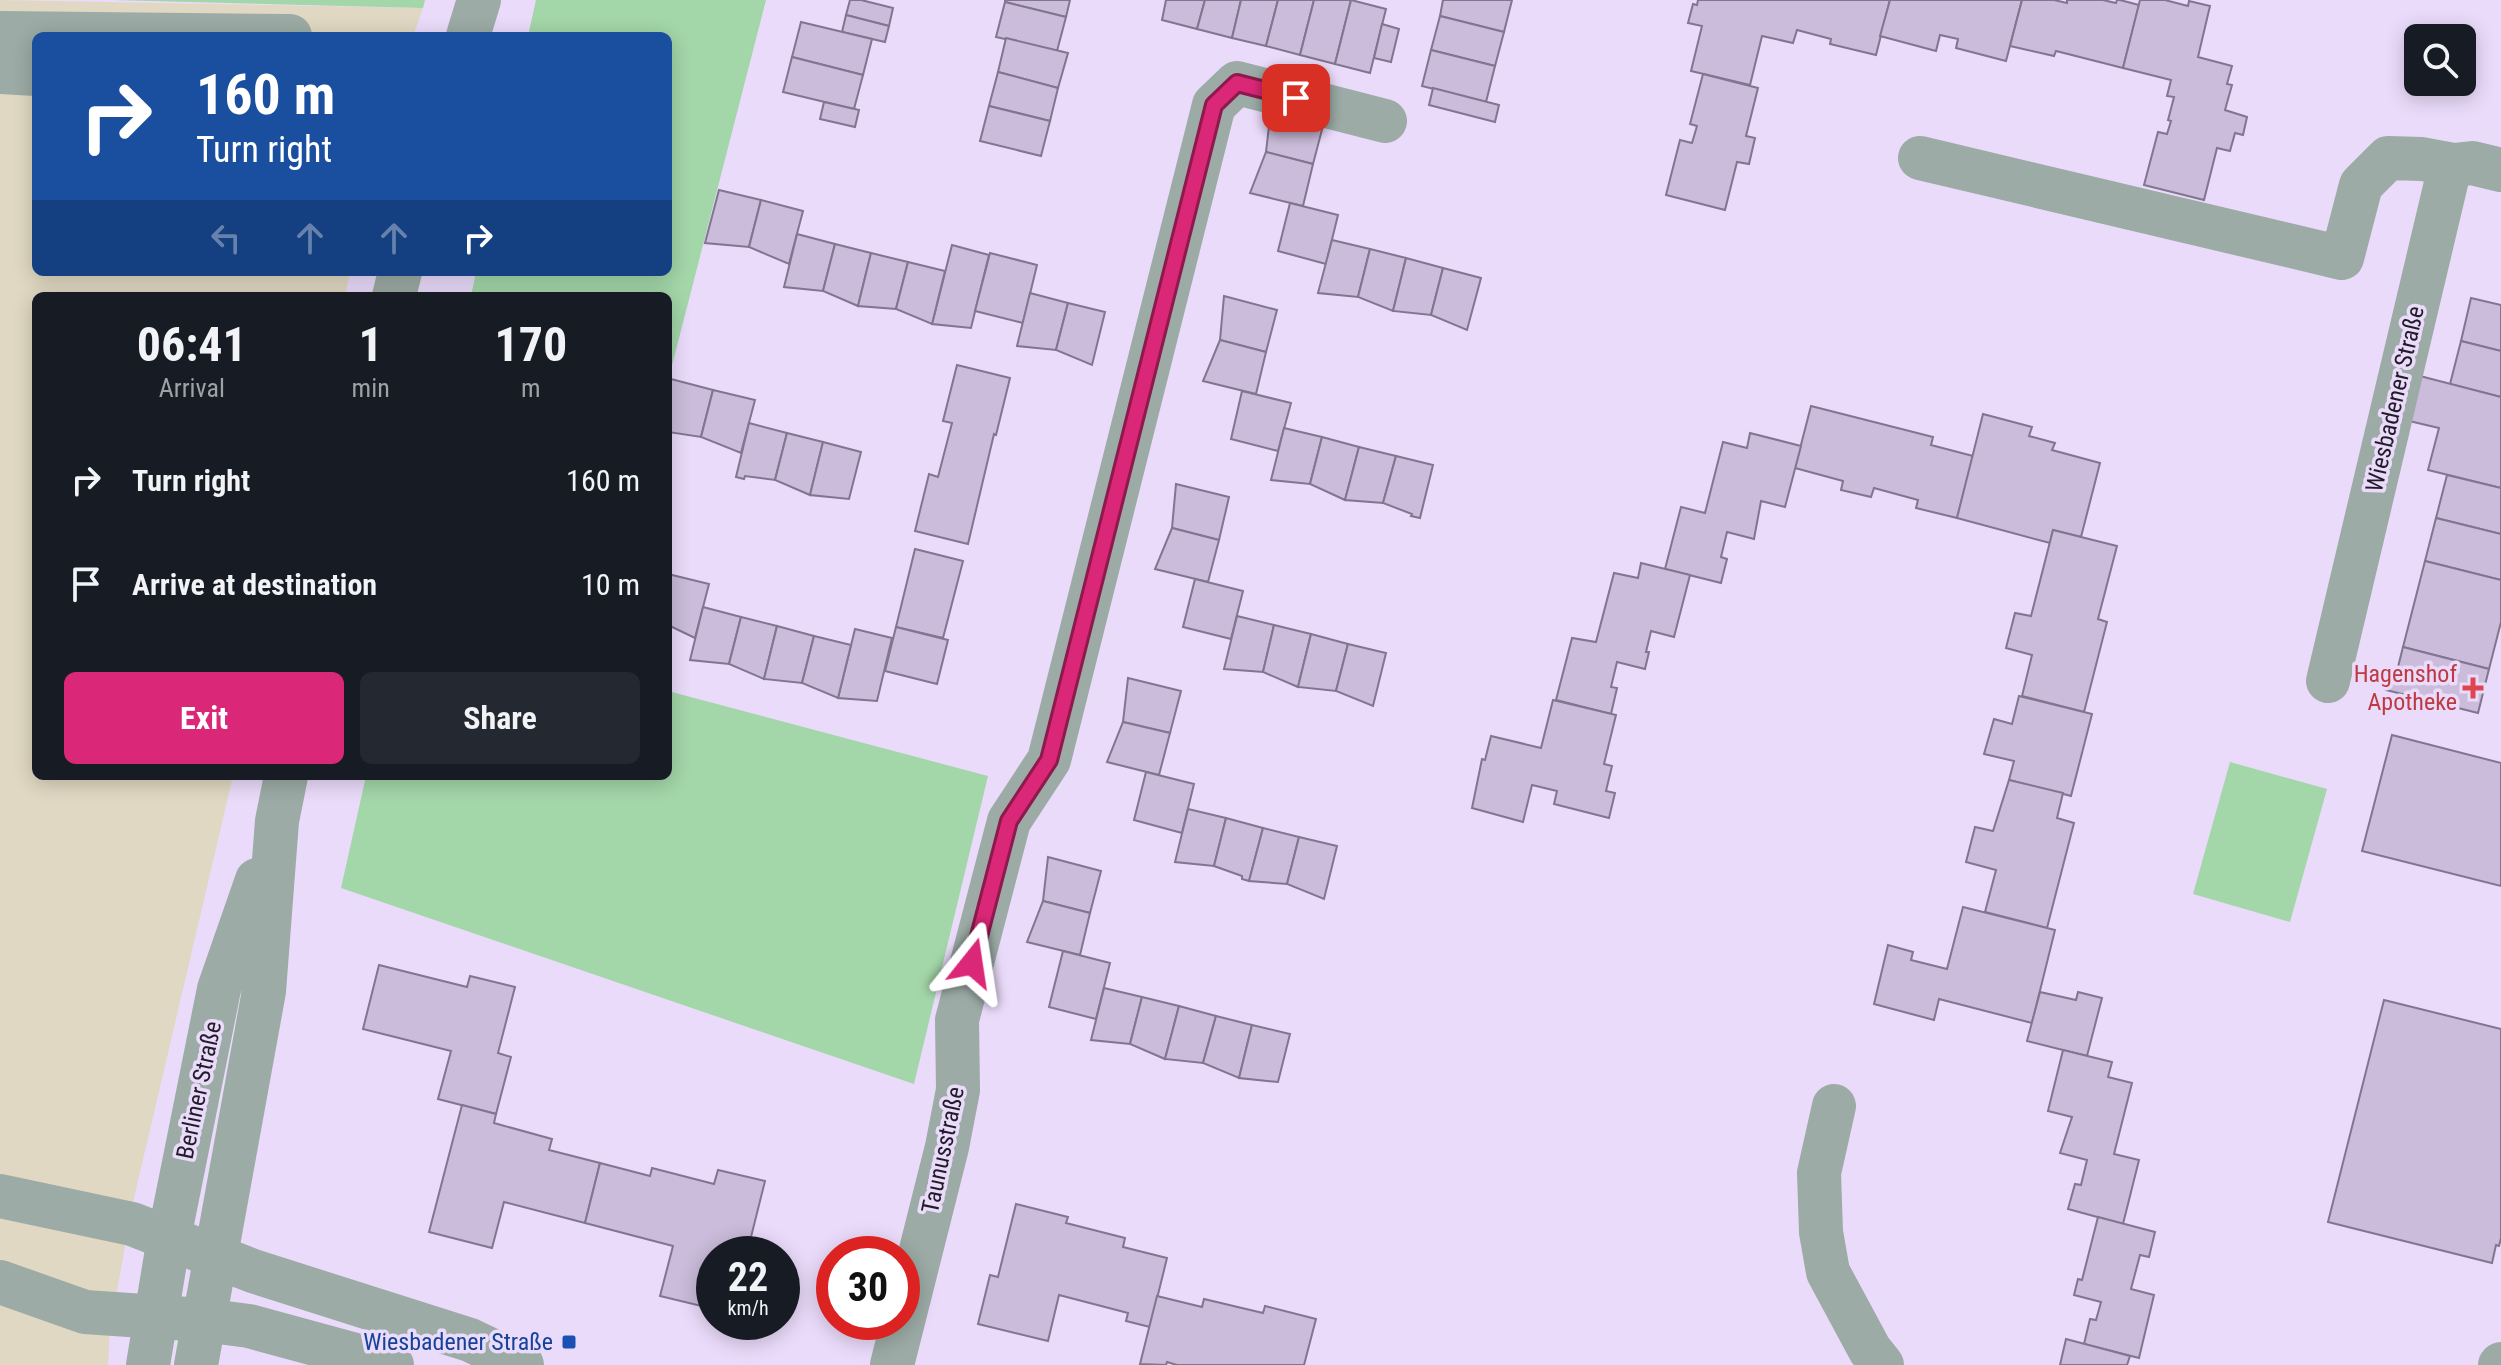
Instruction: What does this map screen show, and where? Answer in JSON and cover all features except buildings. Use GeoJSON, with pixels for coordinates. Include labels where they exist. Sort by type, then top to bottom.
{"type":"FeatureCollection","features":[{"type":"Feature","properties":{"kind":"street"},"geometry":{"type":"LineString","coordinates":[[469,32],[479,0]]}},
{"type":"Feature","properties":{"kind":"street"},"geometry":{"type":"LineString","coordinates":[[0,33],[32,33]]}},
{"type":"Feature","properties":{"kind":"street"},"geometry":{"type":"LineString","coordinates":[[0,72],[32,74]]}},
{"type":"Feature","properties":{"kind":"street","name":"Taunusstraße"},"geometry":{"type":"LineString","coordinates":[[892,1365],[947,1147],[958,1090],[957,1020],[1009,821],[1049,760],[1214,105],[1237,83],[1385,121]]}},
{"type":"Feature","properties":{"kind":"street"},"geometry":{"type":"LineString","coordinates":[[1920,158],[2342,258],[2361,185],[2388,158],[2422,159],[2454,165],[2472,163],[2501,170]]}},
{"type":"Feature","properties":{"kind":"street","name":"Wiesbadener Straße"},"geometry":{"type":"LineString","coordinates":[[2328,681],[2447,179],[2454,165]]}},
{"type":"Feature","properties":{"kind":"street","name":"Berliner Straße"},"geometry":{"type":"LineString","coordinates":[[196,1365],[264,991],[277,821],[285,780]]}},
{"type":"Feature","properties":{"kind":"street","name":"Berliner Straße"},"geometry":{"type":"LineString","coordinates":[[148,1365],[154,1317],[219,989],[277,821]]}},
{"type":"Feature","properties":{"kind":"street"},"geometry":{"type":"LineString","coordinates":[[1834,1106],[1819,1173],[1821,1232],[1828,1272],[1870,1350],[1882,1365]]}},
{"type":"Feature","properties":{"kind":"street"},"geometry":{"type":"LineString","coordinates":[[0,1196],[132,1224],[253,1271],[470,1340],[522,1365]]}},
{"type":"Feature","properties":{"kind":"street"},"geometry":{"type":"LineString","coordinates":[[0,1282],[85,1312],[249,1326],[392,1365]]}},
{"type":"Feature","properties":{"kind":"shaded area"},"geometry":{"type":"Polygon","coordinates":[[[0,0],[423,8],[414,32],[32,32],[32,276],[349,276],[346,292],[32,292],[32,780],[232,780],[134,1198],[110,1329],[108,1365],[0,1365],[0,0]]]}},
{"type":"Feature","properties":{"kind":"green space"},"geometry":{"type":"Polygon","coordinates":[[[113,0],[425,0],[423,8],[113,0]]]}},
{"type":"Feature","properties":{"kind":"green space"},"geometry":{"type":"Polygon","coordinates":[[[536,0],[766,0],[672,365],[672,292],[472,292],[475,276],[672,276],[672,32],[529,32],[536,0]]]}},
{"type":"Feature","properties":{"kind":"green space"},"geometry":{"type":"Polygon","coordinates":[[[672,692],[988,776],[914,1084],[341,888],[365,780],[672,780],[672,692]]]}},
{"type":"Feature","properties":{"kind":"green space"},"geometry":{"type":"Polygon","coordinates":[[[2230,762],[2327,789],[2290,922],[2193,894],[2230,762]]]}},
{"type":"Feature","properties":{"kind":"place","name":"Hagenshof Apotheke"},"geometry":{"type":"Point","coordinates":[2473,688]}},
{"type":"Feature","properties":{"kind":"place","name":"Wiesbadener Straße"},"geometry":{"type":"Point","coordinates":[569,1342]}},
{"type":"Feature","properties":{"kind":"route"},"geometry":{"type":"LineString","coordinates":[[972,963],[1009,821],[1049,760],[1214,105],[1237,83],[1296,98]]}}]}
